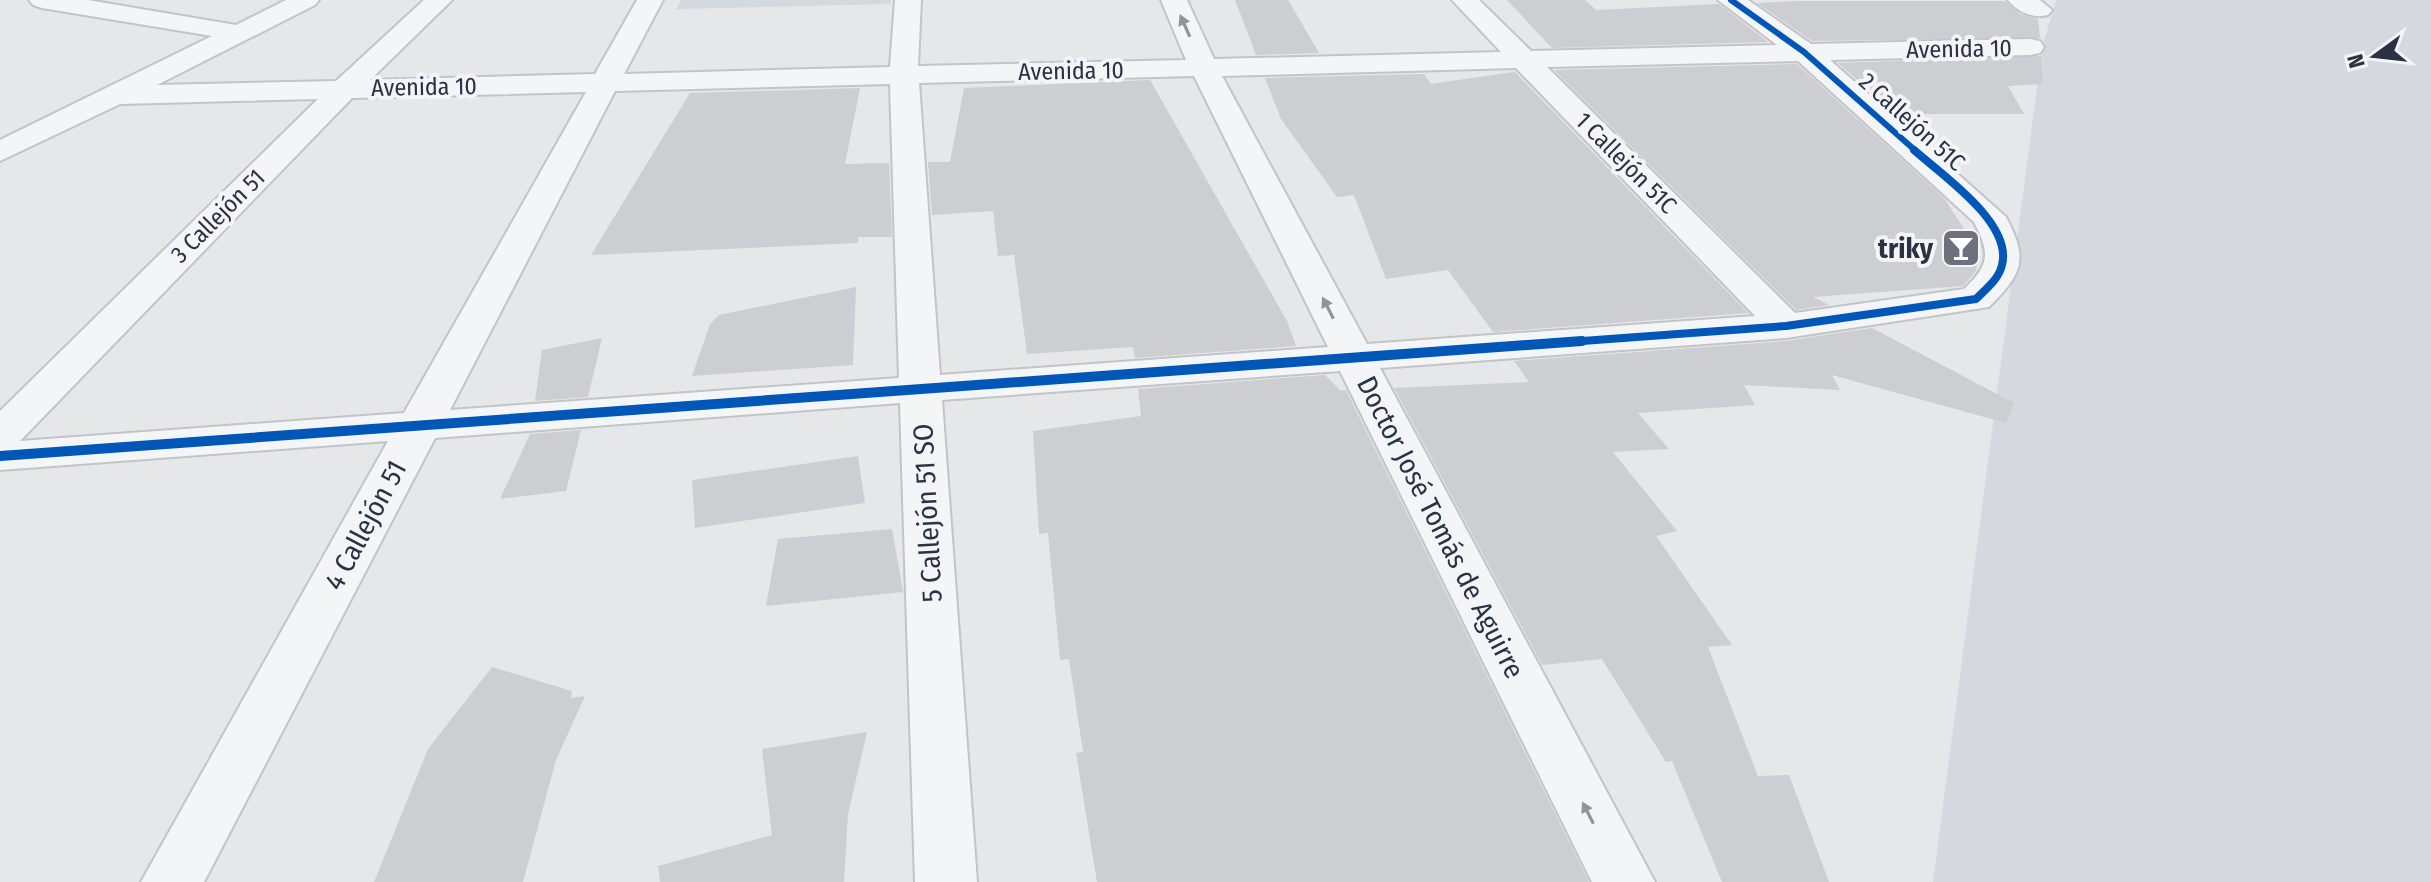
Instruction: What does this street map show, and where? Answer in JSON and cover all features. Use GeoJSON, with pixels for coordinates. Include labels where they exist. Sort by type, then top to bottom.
{"type":"FeatureCollection","features":[{"type":"Feature","properties":{"kind":"street"},"geometry":{"type":"LineString","coordinates":[[42,0],[239,33]]}},
{"type":"Feature","properties":{"kind":"street"},"geometry":{"type":"LineString","coordinates":[[0,152],[14,134],[113,95],[306,0]]}},
{"type":"Feature","properties":{"kind":"street","name":"3 Callejón 51"},"geometry":{"type":"LineString","coordinates":[[0,436],[344,89],[439,0]]}},
{"type":"Feature","properties":{"kind":"street","name":"4 Callejón 51"},"geometry":{"type":"LineString","coordinates":[[172,882],[650,0]]}},
{"type":"Feature","properties":{"kind":"street","name":"5 Callejón 51 SO"},"geometry":{"type":"LineString","coordinates":[[908,0],[904,75],[946,882]]}},
{"type":"Feature","properties":{"kind":"street","name":"Doctor José Tomás de Aguirre"},"geometry":{"type":"LineString","coordinates":[[1174,0],[1204,68],[1624,882]]}},
{"type":"Feature","properties":{"kind":"street","name":"1 Callejón 51C"},"geometry":{"type":"LineString","coordinates":[[1465,0],[1786,326]]}},
{"type":"Feature","properties":{"kind":"street","name":"2 Callejón 51C"},"geometry":{"type":"LineString","coordinates":[[1731,0],[1804,52],[1989,217],[2005,246],[1999,278],[1976,299],[1786,326]]}},
{"type":"Feature","properties":{"kind":"street","name":"Avenida 10"},"geometry":{"type":"LineString","coordinates":[[113,95],[2030,47]]}},
{"type":"Feature","properties":{"kind":"street"},"geometry":{"type":"LineString","coordinates":[[0,456],[1786,326]]}},
{"type":"Feature","properties":{"kind":"shaded area"},"geometry":{"type":"Polygon","coordinates":[[[681,0],[891,0],[891,4],[676,9],[681,0]]]}},
{"type":"Feature","properties":{"kind":"shaded area"},"geometry":{"type":"Polygon","coordinates":[[[2056,0],[2431,0],[2431,882],[1933,882],[2042,49],[2056,0]]]}},
{"type":"Feature","properties":{"kind":"building"},"geometry":{"type":"Polygon","coordinates":[[[1235,0],[1288,0],[1319,53],[1256,55],[1235,0]]]}},
{"type":"Feature","properties":{"kind":"building"},"geometry":{"type":"Polygon","coordinates":[[[1507,0],[1585,0],[1596,10],[1719,4],[1768,42],[1552,48],[1507,0]]]}},
{"type":"Feature","properties":{"kind":"building"},"geometry":{"type":"Polygon","coordinates":[[[2005,1],[2020,14],[2038,19],[2040,38],[1812,41],[1757,3],[2005,1]]]}},
{"type":"Feature","properties":{"kind":"building"},"geometry":{"type":"Polygon","coordinates":[[[2041,56],[2043,84],[2008,86],[2024,114],[1896,114],[1838,63],[2041,56]]]}},
{"type":"Feature","properties":{"kind":"building"},"geometry":{"type":"Polygon","coordinates":[[[1797,64],[1944,198],[1979,252],[1976,271],[1963,286],[1813,297],[1829,305],[1796,310],[1554,70],[1797,64]]]}},
{"type":"Feature","properties":{"kind":"building"},"geometry":{"type":"Polygon","coordinates":[[[1515,72],[1748,313],[1493,332],[1448,270],[1386,279],[1354,195],[1337,197],[1281,119],[1265,78],[1424,74],[1431,84],[1515,72]]]}},
{"type":"Feature","properties":{"kind":"building"},"geometry":{"type":"Polygon","coordinates":[[[1150,80],[1287,321],[1296,346],[1135,358],[1133,347],[1027,354],[1014,255],[998,256],[993,211],[932,215],[928,162],[950,162],[964,88],[1150,80]]]}},
{"type":"Feature","properties":{"kind":"building"},"geometry":{"type":"Polygon","coordinates":[[[860,88],[845,164],[889,163],[892,237],[858,237],[858,243],[591,255],[690,93],[860,88]]]}},
{"type":"Feature","properties":{"kind":"building"},"geometry":{"type":"Polygon","coordinates":[[[856,287],[853,365],[692,376],[710,324],[719,315],[856,287]]]}},
{"type":"Feature","properties":{"kind":"building"},"geometry":{"type":"Polygon","coordinates":[[[1872,328],[2014,403],[2006,423],[1832,375],[1840,390],[1744,385],[1755,405],[1638,413],[1669,449],[1613,452],[1677,531],[1656,536],[1732,645],[1708,647],[1758,776],[1789,775],[1829,882],[1722,882],[1672,761],[1666,762],[1602,659],[1542,665],[1394,388],[1529,382],[1514,361],[1786,341],[1872,328]]]}},
{"type":"Feature","properties":{"kind":"building"},"geometry":{"type":"Polygon","coordinates":[[[602,338],[588,397],[535,401],[542,350],[602,338]]]}},
{"type":"Feature","properties":{"kind":"building"},"geometry":{"type":"Polygon","coordinates":[[[1325,375],[1341,391],[1346,390],[1589,882],[1097,882],[1076,753],[1083,752],[1069,659],[1060,660],[1048,533],[1039,534],[1033,431],[1141,416],[1138,389],[1325,375]]]}},
{"type":"Feature","properties":{"kind":"building"},"geometry":{"type":"Polygon","coordinates":[[[581,430],[566,491],[500,499],[530,434],[581,430]]]}},
{"type":"Feature","properties":{"kind":"building"},"geometry":{"type":"Polygon","coordinates":[[[858,456],[865,503],[695,528],[692,480],[858,456]]]}},
{"type":"Feature","properties":{"kind":"building"},"geometry":{"type":"Polygon","coordinates":[[[892,529],[903,592],[766,606],[778,539],[892,529]]]}},
{"type":"Feature","properties":{"kind":"building"},"geometry":{"type":"Polygon","coordinates":[[[492,667],[572,691],[571,698],[585,696],[556,760],[523,882],[374,882],[428,749],[492,667]]]}},
{"type":"Feature","properties":{"kind":"building"},"geometry":{"type":"Polygon","coordinates":[[[867,732],[848,814],[844,882],[660,882],[658,866],[772,835],[762,749],[867,732]]]}},
{"type":"Feature","properties":{"kind":"cycle path"},"geometry":{"type":"LineString","coordinates":[[0,456],[1786,326],[1976,299],[2001,270],[2004,261],[2001,242],[1989,217],[1804,52],[1731,0]]}},
{"type":"Feature","properties":{"kind":"place","name":"triky"},"geometry":{"type":"Point","coordinates":[1961,248]}}]}
